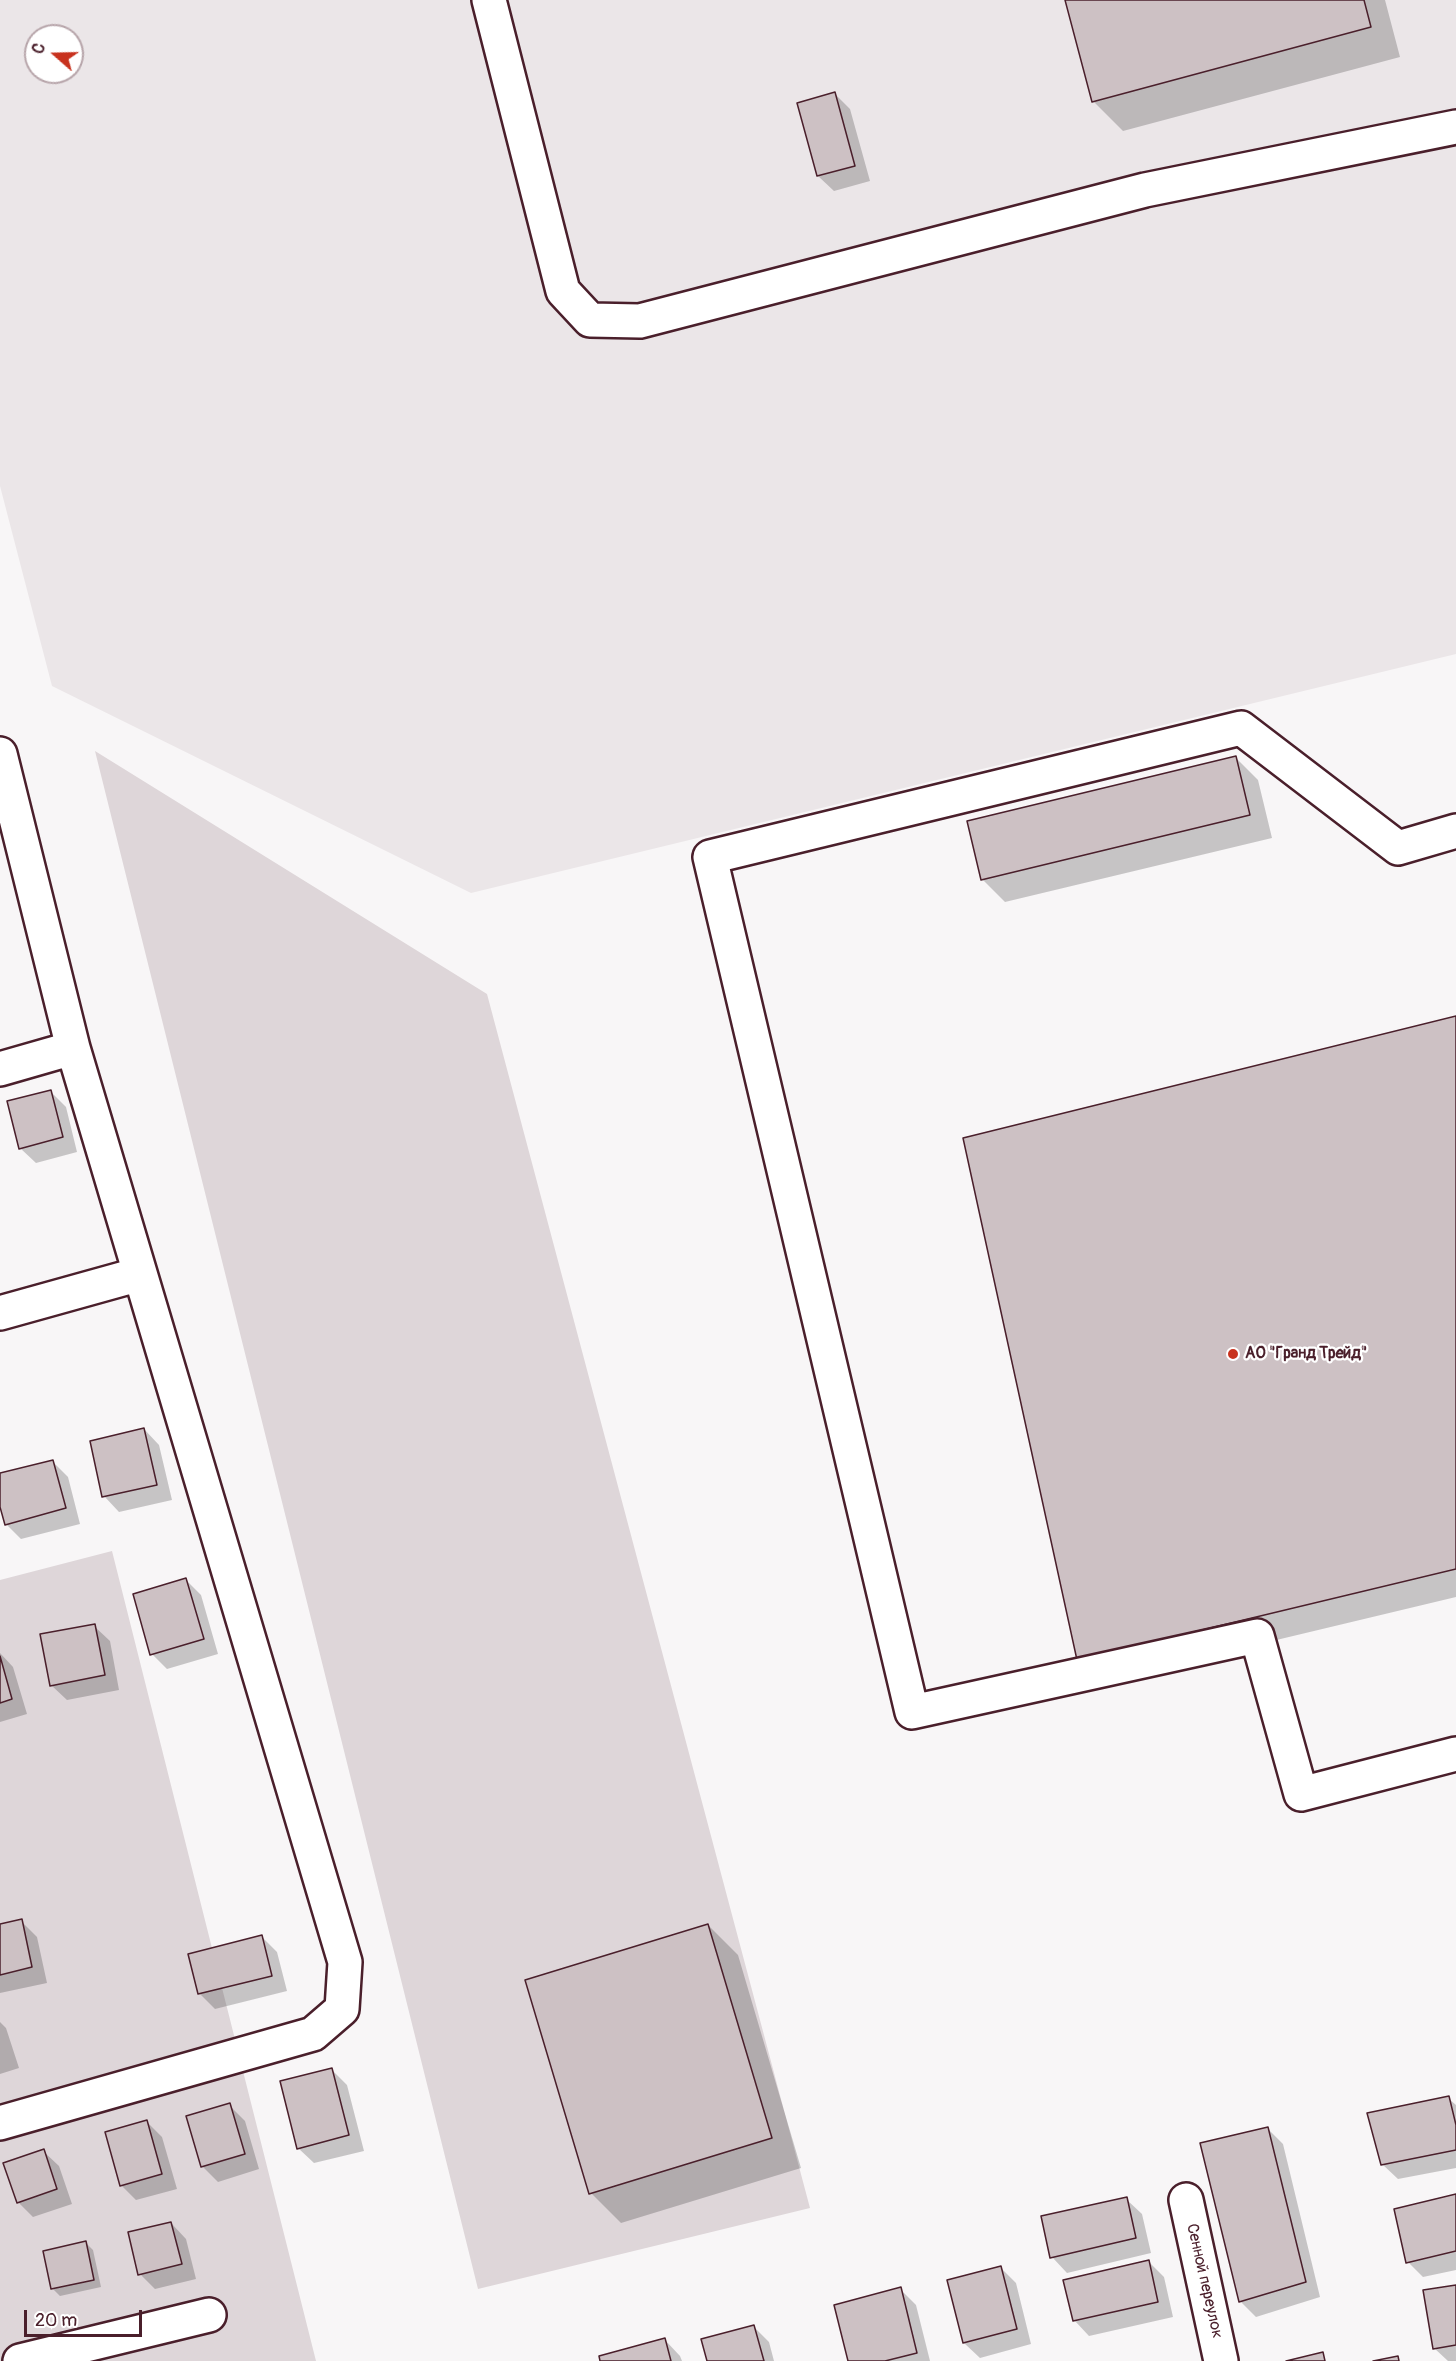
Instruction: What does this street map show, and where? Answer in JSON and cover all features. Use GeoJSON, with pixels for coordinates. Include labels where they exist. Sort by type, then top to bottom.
{"type":"FeatureCollection","features":[{"type":"Feature","properties":{"kind":"street"},"geometry":{"type":"LineString","coordinates":[[489,0],[563,291],[590,320],[639,321],[1145,190],[1456,127]]}},
{"type":"Feature","properties":{"kind":"street"},"geometry":{"type":"LineString","coordinates":[[1456,831],[1398,848],[1241,728],[710,857],[912,1712],[1257,1636],[1301,1794],[1456,1754]]}},
{"type":"Feature","properties":{"kind":"street"},"geometry":{"type":"LineString","coordinates":[[0,754],[73,1048],[345,1962],[342,2009],[314,2034],[0,2123]]}},
{"type":"Feature","properties":{"kind":"street"},"geometry":{"type":"LineString","coordinates":[[0,1069],[73,1048]]}},
{"type":"Feature","properties":{"kind":"street"},"geometry":{"type":"LineString","coordinates":[[0,1313],[141,1274]]}},
{"type":"Feature","properties":{"kind":"street","name":"Сенной переулок"},"geometry":{"type":"LineString","coordinates":[[1186,2200],[1221,2361]]}},
{"type":"Feature","properties":{"kind":"street"},"geometry":{"type":"LineString","coordinates":[[20,2361],[208,2315]]}},
{"type":"Feature","properties":{"kind":"shaded area"},"geometry":{"type":"Polygon","coordinates":[[[0,0],[1456,0],[1456,654],[471,893],[52,686],[0,486],[0,0]]]}},
{"type":"Feature","properties":{"kind":"shaded area"},"geometry":{"type":"Polygon","coordinates":[[[95,751],[487,994],[810,2208],[478,2289],[95,751]]]}},
{"type":"Feature","properties":{"kind":"shaded area"},"geometry":{"type":"Polygon","coordinates":[[[112,1551],[316,2361],[0,2361],[0,1580],[112,1551]]]}},
{"type":"Feature","properties":{"kind":"building"},"geometry":{"type":"Polygon","coordinates":[[[1065,0],[1364,0],[1371,27],[1092,102],[1065,0]]]}},
{"type":"Feature","properties":{"kind":"building"},"geometry":{"type":"Polygon","coordinates":[[[835,92],[855,166],[817,176],[797,103],[835,92]]]}},
{"type":"Feature","properties":{"kind":"building"},"geometry":{"type":"Polygon","coordinates":[[[1236,756],[1250,815],[981,880],[967,821],[1236,756]]]}},
{"type":"Feature","properties":{"kind":"building","name":"АО \"Гранд Трейд\""},"geometry":{"type":"Polygon","coordinates":[[[1456,1016],[1456,1569],[1077,1660],[963,1138],[1456,1016]]]}},
{"type":"Feature","properties":{"kind":"building"},"geometry":{"type":"Polygon","coordinates":[[[51,1090],[63,1137],[19,1149],[7,1101],[51,1090]]]}},
{"type":"Feature","properties":{"kind":"building"},"geometry":{"type":"Polygon","coordinates":[[[144,1428],[157,1485],[102,1497],[90,1441],[144,1428]]]}},
{"type":"Feature","properties":{"kind":"building"},"geometry":{"type":"Polygon","coordinates":[[[53,1460],[66,1508],[5,1525],[0,1507],[0,1473],[53,1460]]]}},
{"type":"Feature","properties":{"kind":"building"},"geometry":{"type":"Polygon","coordinates":[[[186,1578],[204,1639],[150,1655],[133,1594],[186,1578]]]}},
{"type":"Feature","properties":{"kind":"building"},"geometry":{"type":"Polygon","coordinates":[[[95,1624],[105,1675],[50,1686],[40,1634],[95,1624]]]}},
{"type":"Feature","properties":{"kind":"building"},"geometry":{"type":"Polygon","coordinates":[[[0,1656],[12,1699],[0,1703],[0,1656]]]}},
{"type":"Feature","properties":{"kind":"building"},"geometry":{"type":"Polygon","coordinates":[[[22,1919],[32,1967],[0,1975],[0,1924],[22,1919]]]}},
{"type":"Feature","properties":{"kind":"building"},"geometry":{"type":"Polygon","coordinates":[[[708,1924],[772,2138],[589,2194],[525,1980],[708,1924]]]}},
{"type":"Feature","properties":{"kind":"building"},"geometry":{"type":"Polygon","coordinates":[[[262,1935],[272,1976],[198,1994],[188,1954],[262,1935]]]}},
{"type":"Feature","properties":{"kind":"building"},"geometry":{"type":"Polygon","coordinates":[[[332,2068],[349,2135],[297,2149],[280,2081],[332,2068]]]}},
{"type":"Feature","properties":{"kind":"building"},"geometry":{"type":"Polygon","coordinates":[[[1449,2096],[1456,2125],[1456,2150],[1381,2165],[1367,2113],[1449,2096]]]}},
{"type":"Feature","properties":{"kind":"building"},"geometry":{"type":"Polygon","coordinates":[[[230,2103],[245,2154],[201,2167],[186,2116],[230,2103]]]}},
{"type":"Feature","properties":{"kind":"building"},"geometry":{"type":"Polygon","coordinates":[[[147,2120],[162,2174],[120,2186],[105,2132],[147,2120]]]}},
{"type":"Feature","properties":{"kind":"building"},"geometry":{"type":"Polygon","coordinates":[[[1268,2127],[1306,2282],[1239,2302],[1200,2143],[1268,2127]]]}},
{"type":"Feature","properties":{"kind":"building"},"geometry":{"type":"Polygon","coordinates":[[[44,2149],[57,2189],[17,2203],[3,2163],[44,2149]]]}},
{"type":"Feature","properties":{"kind":"building"},"geometry":{"type":"Polygon","coordinates":[[[1456,2194],[1456,2251],[1406,2263],[1394,2209],[1456,2194]]]}},
{"type":"Feature","properties":{"kind":"building"},"geometry":{"type":"Polygon","coordinates":[[[1127,2197],[1136,2238],[1050,2258],[1041,2216],[1127,2197]]]}},
{"type":"Feature","properties":{"kind":"building"},"geometry":{"type":"Polygon","coordinates":[[[171,2222],[182,2264],[138,2275],[128,2232],[171,2222]]]}},
{"type":"Feature","properties":{"kind":"building"},"geometry":{"type":"Polygon","coordinates":[[[86,2241],[94,2280],[51,2289],[43,2251],[86,2241]]]}},
{"type":"Feature","properties":{"kind":"building"},"geometry":{"type":"Polygon","coordinates":[[[1149,2260],[1158,2302],[1073,2321],[1063,2280],[1149,2260]]]}},
{"type":"Feature","properties":{"kind":"building"},"geometry":{"type":"Polygon","coordinates":[[[1001,2266],[1017,2329],[963,2343],[947,2280],[1001,2266]]]}},
{"type":"Feature","properties":{"kind":"building"},"geometry":{"type":"Polygon","coordinates":[[[1456,2285],[1456,2345],[1433,2349],[1423,2290],[1456,2285]]]}},
{"type":"Feature","properties":{"kind":"building"},"geometry":{"type":"Polygon","coordinates":[[[901,2287],[917,2353],[885,2361],[848,2361],[834,2305],[901,2287]]]}},
{"type":"Feature","properties":{"kind":"building"},"geometry":{"type":"Polygon","coordinates":[[[754,2325],[764,2361],[707,2361],[701,2339],[754,2325]]]}},
{"type":"Feature","properties":{"kind":"building"},"geometry":{"type":"Polygon","coordinates":[[[665,2338],[671,2361],[600,2361],[599,2356],[665,2338]]]}},
{"type":"Feature","properties":{"kind":"building"},"geometry":{"type":"Polygon","coordinates":[[[1323,2352],[1325,2361],[1286,2361],[1323,2352]]]}},
{"type":"Feature","properties":{"kind":"building"},"geometry":{"type":"Polygon","coordinates":[[[1398,2356],[1399,2361],[1373,2361],[1398,2356]]]}},
{"type":"Feature","properties":{"kind":"place","name":"АО \"Гранд Трейд\""},"geometry":{"type":"Point","coordinates":[1233,1354]}}]}
